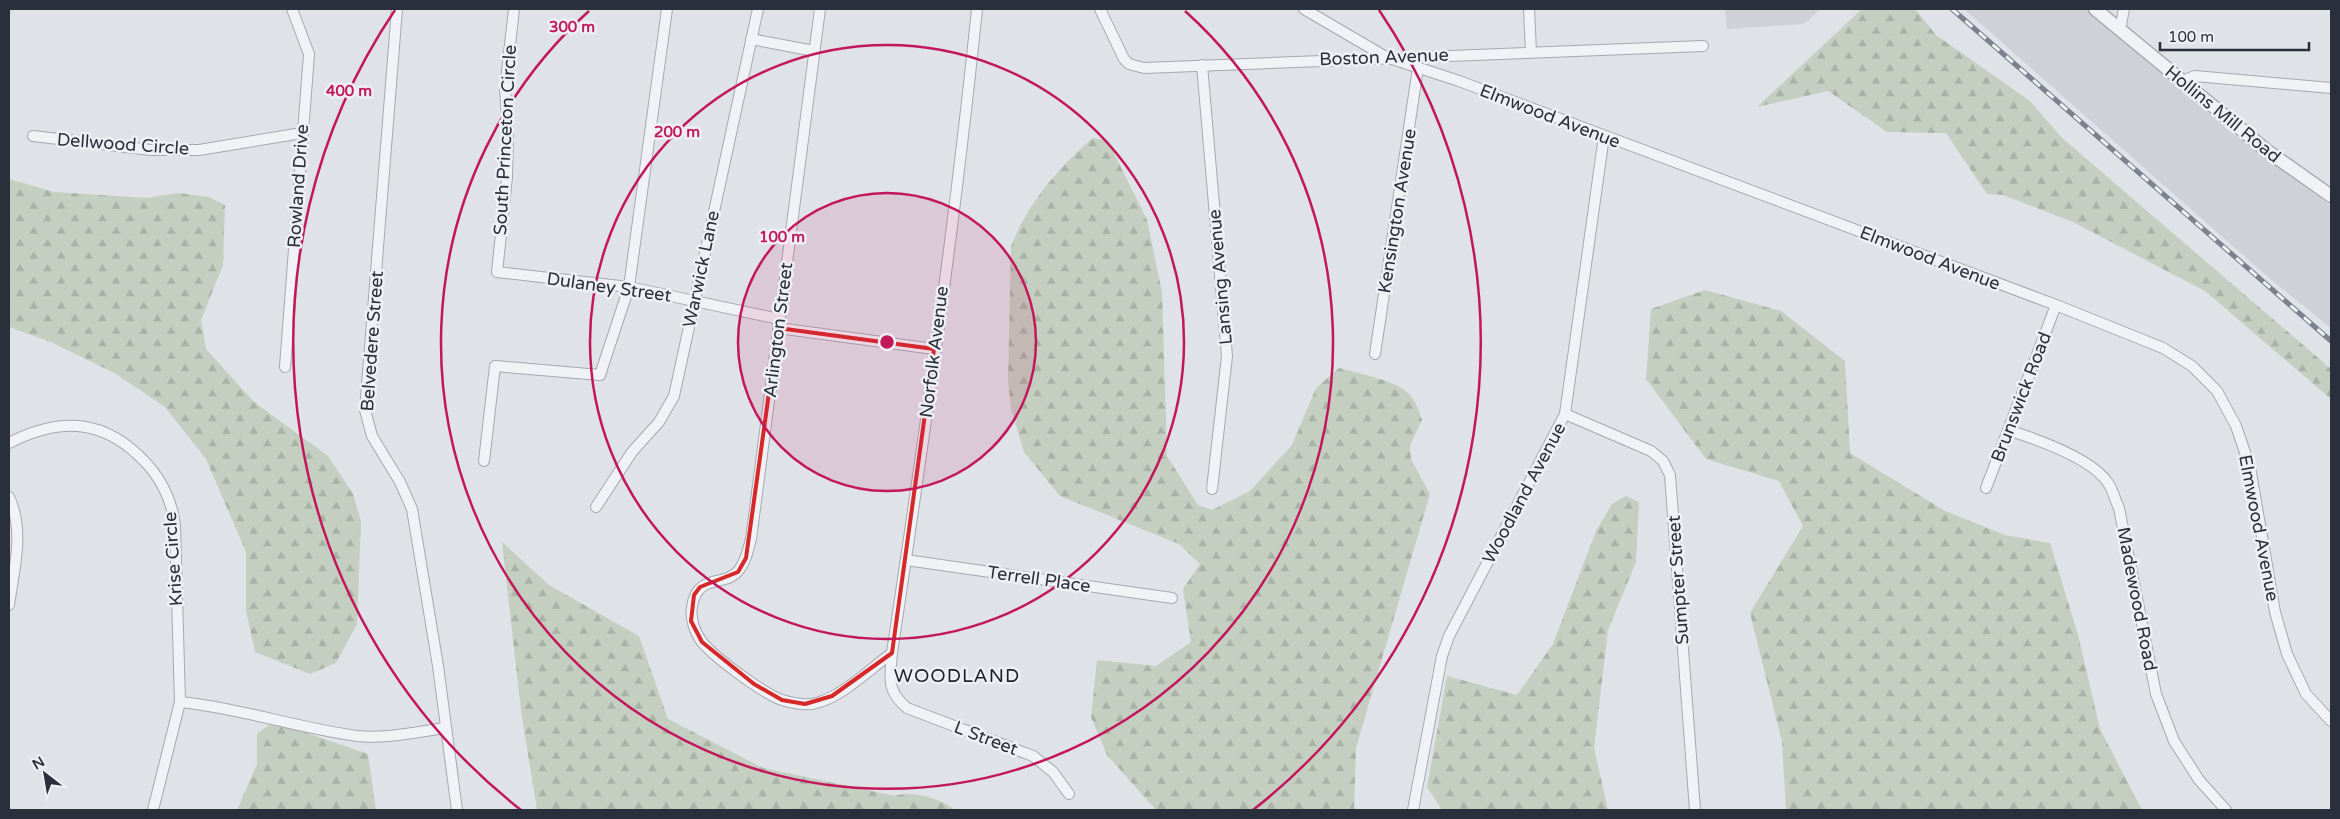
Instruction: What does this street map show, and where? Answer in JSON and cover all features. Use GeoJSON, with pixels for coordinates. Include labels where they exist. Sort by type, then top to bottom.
{"type":"FeatureCollection","features":[{"type":"Feature","properties":{"kind":"street","name":"Rowland Drive"},"geometry":{"type":"LineString","coordinates":[[285,366],[309,54],[292,9]]}},
{"type":"Feature","properties":{"kind":"street","name":"Belvedere Street"},"geometry":{"type":"LineString","coordinates":[[397,9],[365,410],[372,436],[400,482],[412,508],[438,666],[457,810]]}},
{"type":"Feature","properties":{"kind":"street","name":"South Princeton Circle"},"geometry":{"type":"LineString","coordinates":[[497,272],[507,177],[508,131],[505,89],[514,9]]}},
{"type":"Feature","properties":{"kind":"street"},"geometry":{"type":"LineString","coordinates":[[484,461],[495,366],[600,375],[629,287],[667,9]]}},
{"type":"Feature","properties":{"kind":"street","name":"Warwick Lane"},"geometry":{"type":"LineString","coordinates":[[596,507],[632,452],[659,422],[674,396],[758,9]]}},
{"type":"Feature","properties":{"kind":"street","name":"Arlington Street"},"geometry":{"type":"LineString","coordinates":[[820,9],[746,558],[738,572],[700,587],[694,595],[692,621],[702,642],[754,684],[782,700],[815,704],[832,696],[892,653]]}},
{"type":"Feature","properties":{"kind":"street","name":"Norfolk Avenue"},"geometry":{"type":"LineString","coordinates":[[894,694],[890,683],[892,653],[969,88],[977,9]]}},
{"type":"Feature","properties":{"kind":"street","name":"Boston Avenue"},"geometry":{"type":"LineString","coordinates":[[1100,9],[1119,49],[1129,64],[1144,68],[1202,64],[1703,46]]}},
{"type":"Feature","properties":{"kind":"street","name":"Elmwood Avenue"},"geometry":{"type":"LineString","coordinates":[[1304,9],[1386,57],[1459,81],[2056,305],[2163,348],[2192,366],[2217,391],[2236,426],[2250,467],[2276,612],[2287,654],[2306,694],[2331,721]]}},
{"type":"Feature","properties":{"kind":"street"},"geometry":{"type":"LineString","coordinates":[[1529,9],[1531,52]]}},
{"type":"Feature","properties":{"kind":"street","name":"Hollins Mill Road"},"geometry":{"type":"LineString","coordinates":[[2095,9],[2266,150],[2331,196]]}},
{"type":"Feature","properties":{"kind":"street"},"geometry":{"type":"LineString","coordinates":[[2120,30],[2124,9]]}},
{"type":"Feature","properties":{"kind":"street"},"geometry":{"type":"LineString","coordinates":[[752,39],[814,51]]}},
{"type":"Feature","properties":{"kind":"street","name":"Lansing Avenue"},"geometry":{"type":"LineString","coordinates":[[1202,64],[1227,356],[1212,489]]}},
{"type":"Feature","properties":{"kind":"street","name":"Kensington Avenue"},"geometry":{"type":"LineString","coordinates":[[1375,354],[1418,68]]}},
{"type":"Feature","properties":{"kind":"street"},"geometry":{"type":"LineString","coordinates":[[2182,81],[2195,76],[2331,88]]}},
{"type":"Feature","properties":{"kind":"street","name":"Dellwood Circle"},"geometry":{"type":"LineString","coordinates":[[33,136],[151,150],[199,150],[302,133]]}},
{"type":"Feature","properties":{"kind":"street","name":"Woodland Avenue"},"geometry":{"type":"LineString","coordinates":[[1413,810],[1442,656],[1449,636],[1565,414],[1604,136]]}},
{"type":"Feature","properties":{"kind":"street","name":"Dulaney Street"},"geometry":{"type":"LineString","coordinates":[[497,272],[629,287],[694,300],[779,324],[934,349]]}},
{"type":"Feature","properties":{"kind":"street","name":"Brunswick Road"},"geometry":{"type":"LineString","coordinates":[[1986,488],[2056,305]]}},
{"type":"Feature","properties":{"kind":"street","name":"Sumpter Street"},"geometry":{"type":"LineString","coordinates":[[1565,414],[1651,451],[1663,462],[1670,475],[1695,810]]}},
{"type":"Feature","properties":{"kind":"street","name":"Krise Circle"},"geometry":{"type":"LineString","coordinates":[[9,443],[27,434],[55,426],[82,426],[115,436],[132,448],[156,477],[174,517],[180,702],[153,810]]}},
{"type":"Feature","properties":{"kind":"street","name":"Madewood Road"},"geometry":{"type":"LineString","coordinates":[[2008,430],[2054,447],[2090,465],[2108,482],[2119,508],[2156,694],[2174,741],[2199,780],[2226,810]]}},
{"type":"Feature","properties":{"kind":"street"},"geometry":{"type":"LineString","coordinates":[[9,497],[18,525],[18,543],[9,605]]}},
{"type":"Feature","properties":{"kind":"street","name":"Terrell Place"},"geometry":{"type":"LineString","coordinates":[[906,560],[1172,598]]}},
{"type":"Feature","properties":{"kind":"street","name":"L Street"},"geometry":{"type":"LineString","coordinates":[[894,694],[907,708],[1033,756],[1053,772],[1069,794]]}},
{"type":"Feature","properties":{"kind":"street"},"geometry":{"type":"LineString","coordinates":[[180,702],[210,705],[358,736],[392,736],[445,728]]}},
{"type":"Feature","properties":{"kind":"highlighted area"},"geometry":{"type":"Polygon","coordinates":[[[778,328],[934,349],[892,653],[832,696],[805,704],[782,700],[754,684],[702,642],[691,621],[694,595],[700,587],[738,572],[746,558],[778,328]]]}},
{"type":"Feature","properties":{"kind":"shaded area"},"geometry":{"type":"Polygon","coordinates":[[[1725,9],[1821,9],[1804,24],[1727,29],[1725,9]]]}},
{"type":"Feature","properties":{"kind":"shaded area"},"geometry":{"type":"Polygon","coordinates":[[[1964,9],[2085,9],[2233,134],[2331,206],[2331,328],[2269,278],[1964,9]]]}},
{"type":"Feature","properties":{"kind":"green space"},"geometry":{"type":"Polygon","coordinates":[[[1862,9],[1915,9],[1936,35],[2030,101],[2061,137],[2331,369],[2331,399],[2205,291],[2073,222],[2003,195],[1987,194],[1946,133],[1887,132],[1828,91],[1757,107],[1862,9]]]}},
{"type":"Feature","properties":{"kind":"green space"},"geometry":{"type":"Polygon","coordinates":[[[1093,138],[1108,141],[1147,220],[1162,292],[1167,456],[1198,505],[1212,510],[1250,491],[1292,445],[1316,388],[1339,368],[1377,378],[1405,390],[1419,410],[1422,420],[1410,445],[1411,459],[1430,494],[1356,748],[1354,810],[1156,810],[1107,755],[1091,717],[1097,660],[1156,666],[1191,642],[1183,589],[1200,564],[1179,544],[1060,496],[1024,452],[1011,409],[1008,381],[1011,247],[1017,231],[1045,187],[1068,161],[1093,138]]]}},
{"type":"Feature","properties":{"kind":"green space"},"geometry":{"type":"Polygon","coordinates":[[[9,179],[54,192],[148,198],[178,193],[209,197],[225,205],[223,265],[201,320],[206,349],[254,402],[328,456],[353,494],[361,521],[357,624],[336,663],[310,674],[255,652],[246,611],[246,552],[206,459],[165,407],[116,374],[51,342],[9,327],[9,179]]]}},
{"type":"Feature","properties":{"kind":"green space"},"geometry":{"type":"Polygon","coordinates":[[[1705,290],[1781,311],[1845,361],[1850,453],[1945,511],[2005,535],[2050,543],[2078,635],[2100,729],[2142,810],[1786,810],[1782,742],[1750,613],[1803,526],[1779,481],[1706,459],[1646,379],[1651,309],[1705,290]]]}},
{"type":"Feature","properties":{"kind":"green space"},"geometry":{"type":"Polygon","coordinates":[[[1626,496],[1639,502],[1636,562],[1608,630],[1594,748],[1608,810],[1442,810],[1427,787],[1447,676],[1517,695],[1553,644],[1596,531],[1612,504],[1626,496]]]}},
{"type":"Feature","properties":{"kind":"green space"},"geometry":{"type":"Polygon","coordinates":[[[502,542],[549,585],[639,636],[668,719],[763,768],[895,796],[902,794],[918,795],[942,802],[955,810],[537,810],[521,710],[502,542]]]}},
{"type":"Feature","properties":{"kind":"green space"},"geometry":{"type":"Polygon","coordinates":[[[269,725],[298,730],[368,754],[376,810],[237,810],[257,764],[257,734],[269,725]]]}},
{"type":"Feature","properties":{"kind":"railway"},"geometry":{"type":"LineString","coordinates":[[1952,9],[2331,341]]}},
{"type":"Feature","properties":{"kind":"district","name":"WOODLAND"},"geometry":{"type":"Point","coordinates":[957,676]}}]}
